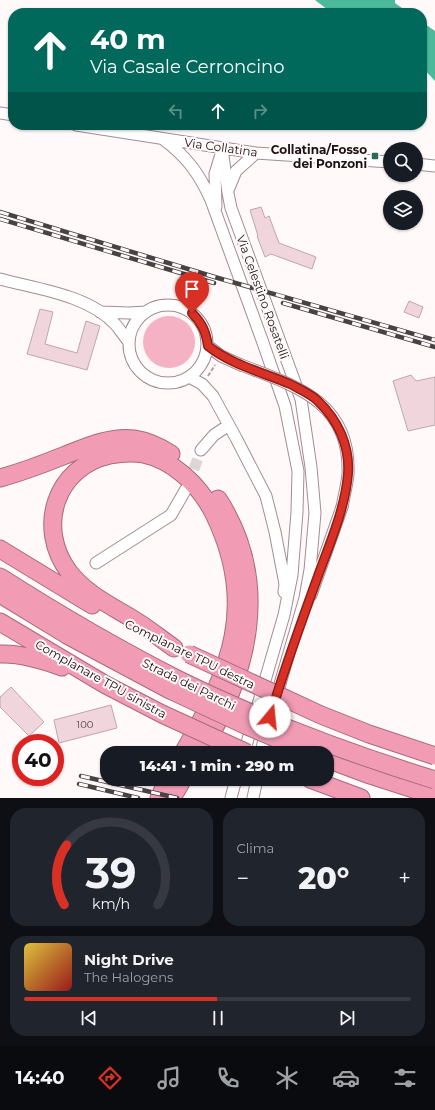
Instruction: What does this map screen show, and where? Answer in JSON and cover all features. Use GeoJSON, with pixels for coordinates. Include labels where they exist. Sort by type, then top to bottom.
{"type":"FeatureCollection","features":[{"type":"Feature","properties":{"kind":"highway"},"geometry":{"type":"LineString","coordinates":[[0,478],[24,471],[103,442],[120,439],[133,439],[162,448],[181,460],[198,474],[211,488],[230,521],[243,553],[248,580],[250,609],[245,643],[236,677],[221,714],[204,746]]}},
{"type":"Feature","properties":{"kind":"highway"},"geometry":{"type":"LineString","coordinates":[[181,651],[137,621],[86,591],[62,562],[52,532],[57,500],[62,488],[75,473],[96,459],[119,453],[132,453],[149,456],[169,465],[187,478],[205,499],[230,551],[234,568],[236,594],[232,642],[226,664],[212,700],[187,746]]}},
{"type":"Feature","properties":{"kind":"highway","name":"Complanare TPU destra"},"geometry":{"type":"LineString","coordinates":[[0,549],[75,595],[181,651],[321,715],[369,734],[435,756]]}},
{"type":"Feature","properties":{"kind":"highway","name":"Strada dei Parchi"},"geometry":{"type":"LineString","coordinates":[[0,577],[174,684],[247,726],[294,746]]}},
{"type":"Feature","properties":{"kind":"highway","name":"Strada dei Parchi"},"geometry":{"type":"LineString","coordinates":[[0,594],[67,635],[174,684],[385,765],[435,780]]}},
{"type":"Feature","properties":{"kind":"highway","name":"Complanare TPU sinistra"},"geometry":{"type":"LineString","coordinates":[[0,622],[106,685],[162,714],[232,746]]}},
{"type":"Feature","properties":{"kind":"highway"},"geometry":{"type":"LineString","coordinates":[[0,654],[10,654],[42,660],[74,671],[106,685]]}},
{"type":"Feature","properties":{"kind":"highway"},"geometry":{"type":"LineString","coordinates":[[334,762],[435,796]]}},
{"type":"Feature","properties":{"kind":"highway"},"geometry":{"type":"LineString","coordinates":[[159,798],[165,786]]}},
{"type":"Feature","properties":{"kind":"highway"},"geometry":{"type":"LineString","coordinates":[[172,798],[179,786]]}},
{"type":"Feature","properties":{"kind":"highway"},"geometry":{"type":"LineString","coordinates":[[329,786],[361,798]]}},
{"type":"Feature","properties":{"kind":"street","name":"Via Collatina"},"geometry":{"type":"LineString","coordinates":[[107,130],[256,153],[383,162]]}},
{"type":"Feature","properties":{"kind":"street","name":"Via Celestino Rosatelli"},"geometry":{"type":"LineString","coordinates":[[163,139],[182,154],[191,165],[203,183],[217,215],[285,406],[298,471],[297,512],[292,575],[284,615],[246,746]]}},
{"type":"Feature","properties":{"kind":"street","name":"Via Celestino Rosatelli"},"geometry":{"type":"LineString","coordinates":[[217,215],[215,174],[222,148]]}},
{"type":"Feature","properties":{"kind":"street","name":"Via Celestino Rosatelli"},"geometry":{"type":"LineString","coordinates":[[222,148],[228,192],[241,238],[301,399],[311,467],[315,513],[310,570],[305,598],[262,746]]}},
{"type":"Feature","properties":{"kind":"street"},"geometry":{"type":"LineString","coordinates":[[228,192],[236,171],[256,153]]}},
{"type":"Feature","properties":{"kind":"street"},"geometry":{"type":"LineString","coordinates":[[423,165],[435,166]]}},
{"type":"Feature","properties":{"kind":"street"},"geometry":{"type":"LineString","coordinates":[[0,279],[64,295],[100,312],[115,324],[128,342]]}},
{"type":"Feature","properties":{"kind":"street"},"geometry":{"type":"LineString","coordinates":[[169,305],[181,307],[192,313],[201,322],[206,334],[208,346],[205,358],[199,369],[189,378],[176,383],[162,383],[148,378],[137,369],[130,356],[128,342],[131,330],[137,320],[145,312],[156,306],[169,305]]}},
{"type":"Feature","properties":{"kind":"street"},"geometry":{"type":"LineString","coordinates":[[100,312],[145,312]]}},
{"type":"Feature","properties":{"kind":"street"},"geometry":{"type":"LineString","coordinates":[[208,346],[221,356],[300,389],[317,400],[335,420],[343,438],[347,455],[348,474],[342,507],[288,658]]}},
{"type":"Feature","properties":{"kind":"street"},"geometry":{"type":"LineString","coordinates":[[189,378],[202,384],[213,396],[266,496],[285,584],[284,615]]}},
{"type":"Feature","properties":{"kind":"street"},"geometry":{"type":"LineString","coordinates":[[201,450],[214,435],[229,424]]}},
{"type":"Feature","properties":{"kind":"street"},"geometry":{"type":"LineString","coordinates":[[96,563],[171,515],[186,489]]}},
{"type":"Feature","properties":{"kind":"street"},"geometry":{"type":"LineString","coordinates":[[231,798],[234,786]]}},
{"type":"Feature","properties":{"kind":"street"},"geometry":{"type":"LineString","coordinates":[[253,798],[256,786]]}},
{"type":"Feature","properties":{"kind":"path"},"geometry":{"type":"LineString","coordinates":[[206,379],[218,361]]}},
{"type":"Feature","properties":{"kind":"shaded area"},"geometry":{"type":"Polygon","coordinates":[[[315,0],[395,0],[395,3],[402,8],[325,8],[315,0]]]}},
{"type":"Feature","properties":{"kind":"shaded area"},"geometry":{"type":"Polygon","coordinates":[[[427,25],[435,31],[435,81],[427,72],[427,25]]]}},
{"type":"Feature","properties":{"kind":"shaded area"},"geometry":{"type":"Polygon","coordinates":[[[164,316],[174,316],[184,320],[191,327],[195,337],[195,347],[191,357],[184,364],[174,368],[164,368],[154,364],[147,357],[143,347],[143,337],[147,327],[154,320],[164,316]]]}},
{"type":"Feature","properties":{"kind":"building"},"geometry":{"type":"Polygon","coordinates":[[[261,207],[265,218],[269,216],[279,243],[316,257],[312,269],[271,254],[265,257],[257,236],[250,210],[261,207]]]}},
{"type":"Feature","properties":{"kind":"building"},"geometry":{"type":"Polygon","coordinates":[[[409,301],[423,307],[419,318],[404,312],[409,301]]]}},
{"type":"Feature","properties":{"kind":"building"},"geometry":{"type":"Polygon","coordinates":[[[40,309],[53,312],[45,344],[77,353],[86,321],[100,326],[87,370],[27,354],[40,309]]]}},
{"type":"Feature","properties":{"kind":"building"},"geometry":{"type":"Polygon","coordinates":[[[411,375],[416,381],[435,377],[435,425],[408,431],[393,381],[411,375]]]}},
{"type":"Feature","properties":{"kind":"building"},"geometry":{"type":"Polygon","coordinates":[[[11,687],[44,722],[31,734],[27,734],[0,707],[0,697],[11,687]]]}},
{"type":"Feature","properties":{"kind":"building"},"geometry":{"type":"Polygon","coordinates":[[[111,705],[117,728],[64,742],[64,734],[57,734],[54,720],[111,705]]]}},
{"type":"Feature","properties":{"kind":"tunnel"},"geometry":{"type":"LineString","coordinates":[[188,485],[201,450]]}},
{"type":"Feature","properties":{"kind":"railway"},"geometry":{"type":"LineString","coordinates":[[0,212],[218,278],[435,340]]}},
{"type":"Feature","properties":{"kind":"railway"},"geometry":{"type":"LineString","coordinates":[[0,219],[214,283]]}},
{"type":"Feature","properties":{"kind":"railway"},"geometry":{"type":"LineString","coordinates":[[283,303],[435,347]]}},
{"type":"Feature","properties":{"kind":"railway"},"geometry":{"type":"LineString","coordinates":[[81,776],[177,798]]}},
{"type":"Feature","properties":{"kind":"railway"},"geometry":{"type":"LineString","coordinates":[[79,784],[138,798]]}},
{"type":"Feature","properties":{"kind":"place","name":"Collatina/Fosso dei Ponzoni"},"geometry":{"type":"Point","coordinates":[375,156]}},
{"type":"Feature","properties":{"kind":"route"},"geometry":{"type":"LineString","coordinates":[[192,313],[201,322],[206,334],[208,346],[221,356],[300,389],[317,400],[335,420],[343,438],[347,455],[348,474],[342,507],[288,658],[270,717]]}}]}
